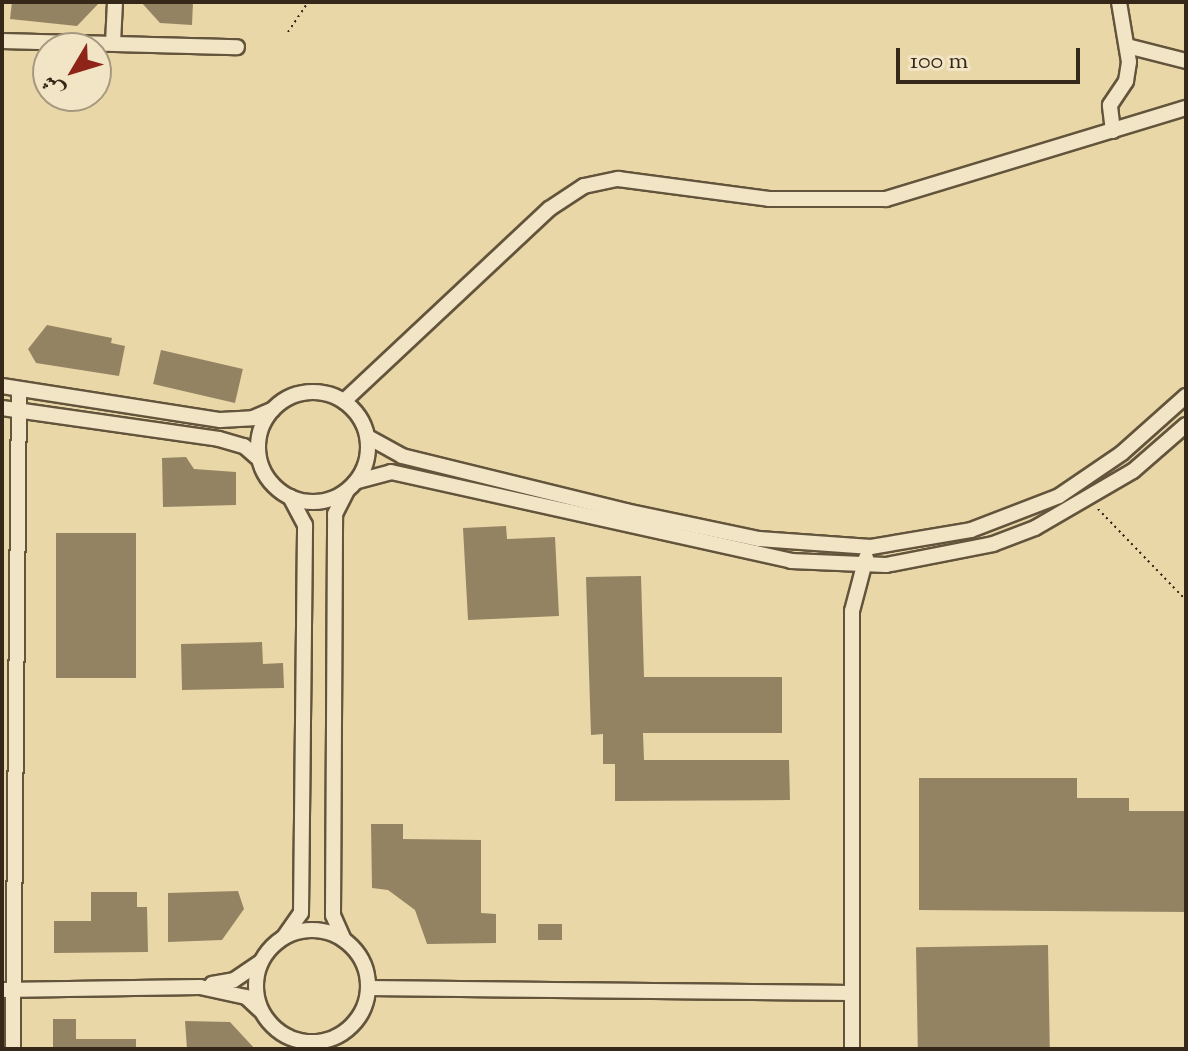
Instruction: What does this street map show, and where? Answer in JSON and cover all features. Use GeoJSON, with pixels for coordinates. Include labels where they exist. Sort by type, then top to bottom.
{"type":"FeatureCollection","features":[{"type":"Feature","properties":{"kind":"street"},"geometry":{"type":"LineString","coordinates":[[113,43],[115,2]]}},
{"type":"Feature","properties":{"kind":"street"},"geometry":{"type":"LineString","coordinates":[[1113,131],[1110,105],[1126,81],[1127,46],[1119,2]]}},
{"type":"Feature","properties":{"kind":"street"},"geometry":{"type":"LineString","coordinates":[[2,41],[237,47]]}},
{"type":"Feature","properties":{"kind":"street"},"geometry":{"type":"LineString","coordinates":[[1127,46],[1186,61]]}},
{"type":"Feature","properties":{"kind":"street"},"geometry":{"type":"LineString","coordinates":[[344,401],[549,209],[584,186],[618,179],[769,199],[886,199],[1186,108]]}},
{"type":"Feature","properties":{"kind":"street"},"geometry":{"type":"LineString","coordinates":[[2,386],[220,420],[253,418],[299,394],[315,392],[344,401],[368,437],[402,456],[626,511],[759,539],[871,547],[971,530],[1059,496],[1122,453],[1186,396]]}},
{"type":"Feature","properties":{"kind":"street"},"geometry":{"type":"LineString","coordinates":[[13,1049],[7,990],[9,409],[19,389]]}},
{"type":"Feature","properties":{"kind":"street"},"geometry":{"type":"LineString","coordinates":[[9,409],[227,441],[259,459],[276,488],[290,497],[318,503],[346,492]]}},
{"type":"Feature","properties":{"kind":"street"},"geometry":{"type":"LineString","coordinates":[[259,459],[260,433],[272,410]]}},
{"type":"Feature","properties":{"kind":"street"},"geometry":{"type":"LineString","coordinates":[[358,481],[391,472],[791,561],[863,566],[993,544],[1091,499],[1133,471],[1186,425]]}},
{"type":"Feature","properties":{"kind":"street"},"geometry":{"type":"LineString","coordinates":[[200,987],[246,997],[294,1045],[334,1043],[354,1024],[368,988],[356,952],[344,940],[333,915],[335,514],[346,492],[358,481],[369,452],[368,437]]}},
{"type":"Feature","properties":{"kind":"street"},"geometry":{"type":"LineString","coordinates":[[7,990],[200,987],[234,980],[261,962],[301,913],[305,525],[290,497]]}},
{"type":"Feature","properties":{"kind":"street"},"geometry":{"type":"LineString","coordinates":[[852,1049],[852,611],[871,547]]}},
{"type":"Feature","properties":{"kind":"street"},"geometry":{"type":"LineString","coordinates":[[284,937],[315,930],[344,940]]}},
{"type":"Feature","properties":{"kind":"street"},"geometry":{"type":"LineString","coordinates":[[261,962],[256,995],[262,1013]]}},
{"type":"Feature","properties":{"kind":"street"},"geometry":{"type":"LineString","coordinates":[[368,988],[852,993]]}},
{"type":"Feature","properties":{"kind":"path"},"geometry":{"type":"LineString","coordinates":[[288,32],[308,2]]}},
{"type":"Feature","properties":{"kind":"path"},"geometry":{"type":"LineString","coordinates":[[1091,499],[1186,600]]}},
{"type":"Feature","properties":{"kind":"building"},"geometry":{"type":"Polygon","coordinates":[[[12,2],[100,2],[77,26],[10,19],[12,2]]]}},
{"type":"Feature","properties":{"kind":"building"},"geometry":{"type":"Polygon","coordinates":[[[141,2],[193,2],[192,25],[160,23],[141,2]]]}},
{"type":"Feature","properties":{"kind":"building"},"geometry":{"type":"Polygon","coordinates":[[[47,325],[112,338],[111,343],[125,346],[119,376],[36,363],[28,349],[47,325]]]}},
{"type":"Feature","properties":{"kind":"building"},"geometry":{"type":"Polygon","coordinates":[[[161,350],[243,369],[235,403],[153,384],[161,350]]]}},
{"type":"Feature","properties":{"kind":"building"},"geometry":{"type":"Polygon","coordinates":[[[186,457],[194,469],[236,472],[236,505],[163,507],[162,458],[186,457]]]}},
{"type":"Feature","properties":{"kind":"building"},"geometry":{"type":"Polygon","coordinates":[[[506,526],[507,539],[555,537],[559,616],[468,620],[463,528],[506,526]]]}},
{"type":"Feature","properties":{"kind":"building"},"geometry":{"type":"Polygon","coordinates":[[[56,533],[136,533],[136,678],[56,678],[56,533]]]}},
{"type":"Feature","properties":{"kind":"building"},"geometry":{"type":"Polygon","coordinates":[[[641,576],[644,677],[782,677],[782,733],[643,733],[644,760],[789,760],[790,800],[615,801],[615,764],[603,764],[603,734],[591,735],[586,577],[641,576]]]}},
{"type":"Feature","properties":{"kind":"building"},"geometry":{"type":"Polygon","coordinates":[[[262,642],[263,664],[283,663],[284,688],[182,690],[181,644],[262,642]]]}},
{"type":"Feature","properties":{"kind":"building"},"geometry":{"type":"Polygon","coordinates":[[[919,778],[1077,778],[1077,798],[1129,798],[1129,811],[1186,811],[1186,912],[919,910],[919,778]]]}},
{"type":"Feature","properties":{"kind":"building"},"geometry":{"type":"Polygon","coordinates":[[[371,824],[403,824],[403,839],[481,840],[481,913],[496,914],[496,943],[427,944],[415,910],[388,890],[372,888],[371,824]]]}},
{"type":"Feature","properties":{"kind":"building"},"geometry":{"type":"Polygon","coordinates":[[[238,891],[244,909],[222,940],[168,942],[168,893],[238,891]]]}},
{"type":"Feature","properties":{"kind":"building"},"geometry":{"type":"Polygon","coordinates":[[[91,892],[137,892],[137,907],[147,907],[148,952],[54,953],[54,921],[91,921],[91,892]]]}},
{"type":"Feature","properties":{"kind":"building"},"geometry":{"type":"Polygon","coordinates":[[[538,924],[562,924],[562,940],[538,940],[538,924]]]}},
{"type":"Feature","properties":{"kind":"building"},"geometry":{"type":"Polygon","coordinates":[[[1048,945],[1050,1049],[918,1049],[916,947],[1048,945]]]}},
{"type":"Feature","properties":{"kind":"building"},"geometry":{"type":"Polygon","coordinates":[[[53,1019],[76,1019],[76,1039],[136,1039],[136,1049],[53,1049],[53,1019]]]}},
{"type":"Feature","properties":{"kind":"building"},"geometry":{"type":"Polygon","coordinates":[[[185,1021],[230,1022],[255,1049],[187,1049],[185,1021]]]}}]}
